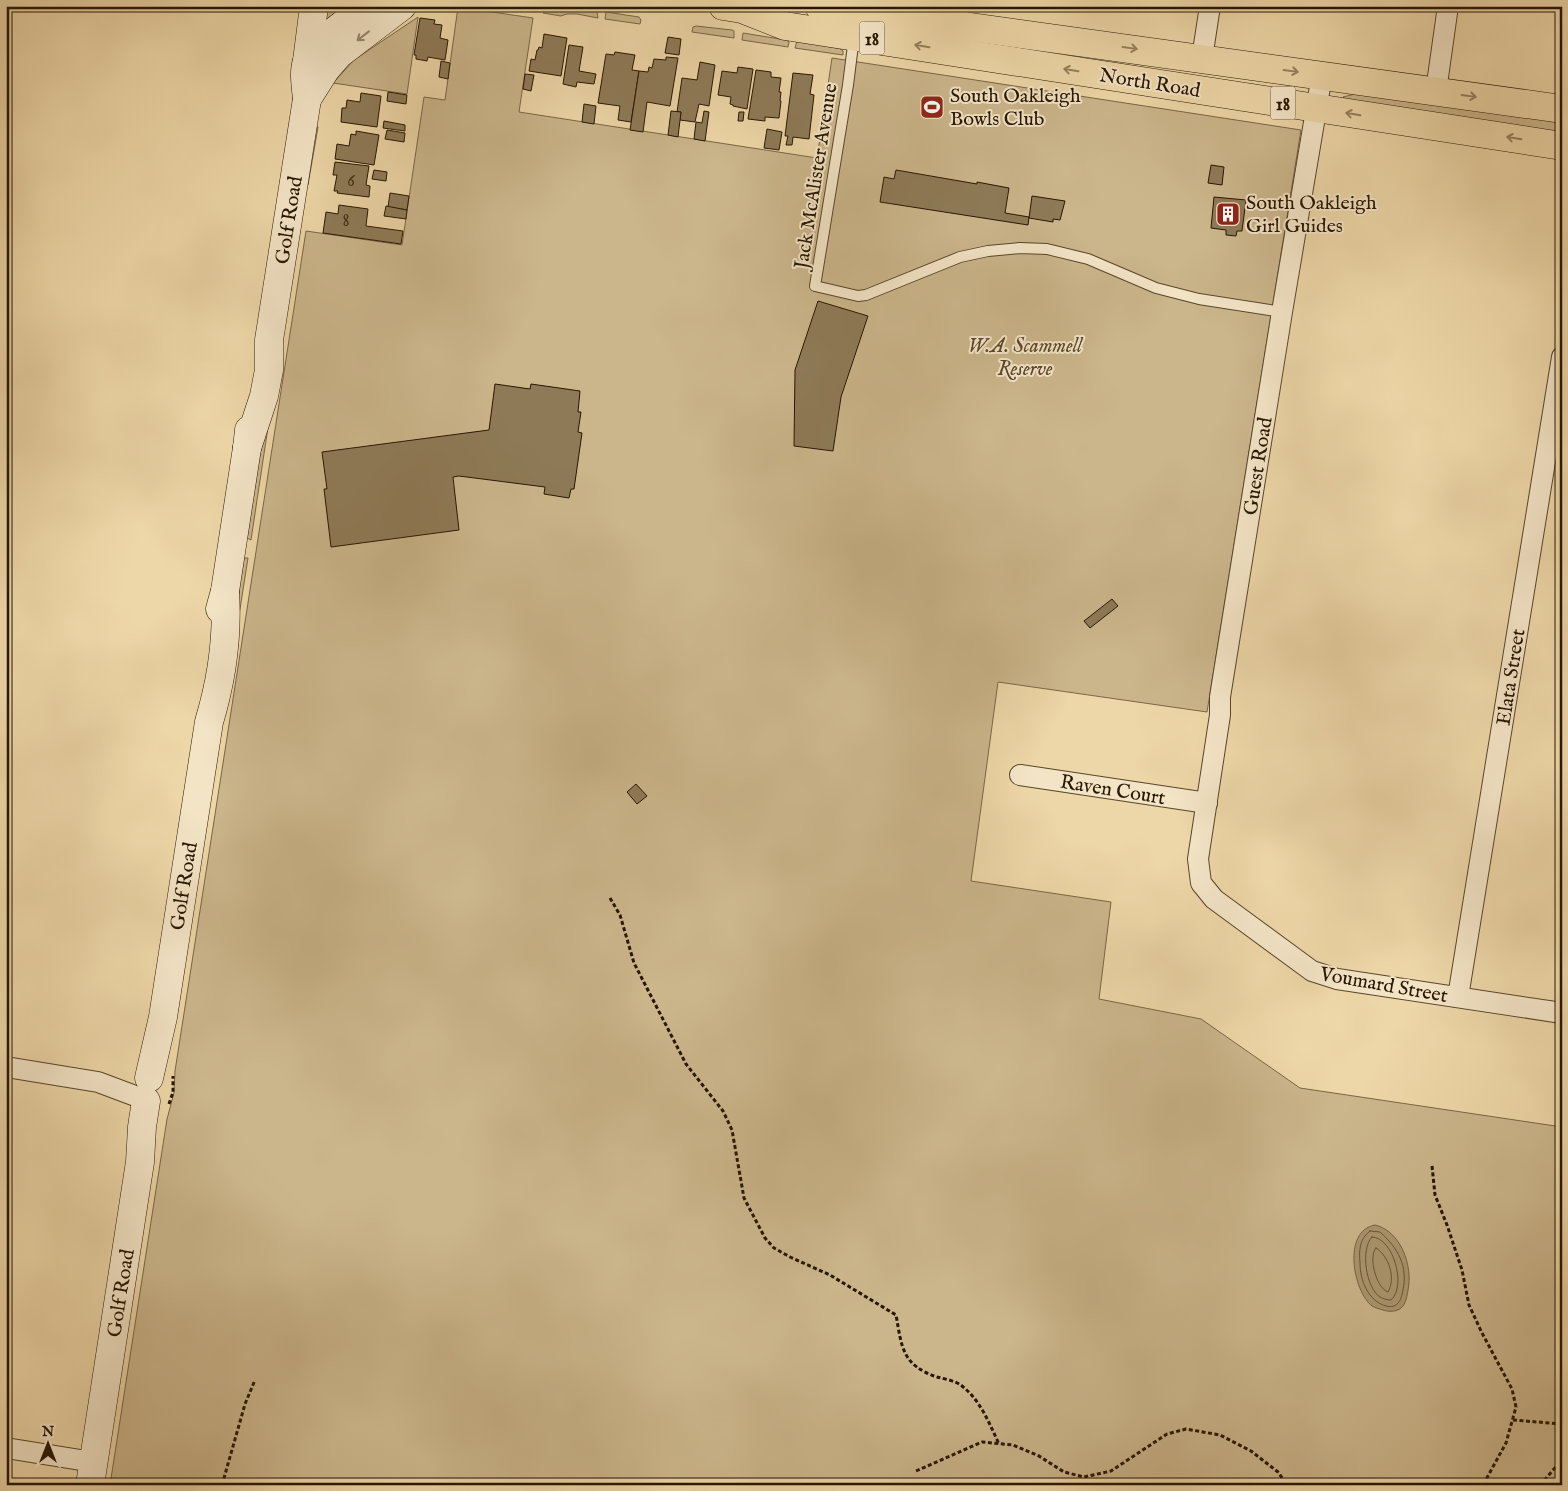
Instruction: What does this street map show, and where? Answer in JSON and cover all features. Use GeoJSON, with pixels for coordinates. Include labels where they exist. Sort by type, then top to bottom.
{"type":"FeatureCollection","features":[{"type":"Feature","properties":{"kind":"highway","name":"North Road"},"geometry":{"type":"LineString","coordinates":[[819,6],[956,27],[1202,58],[1562,109]]}},
{"type":"Feature","properties":{"kind":"highway","name":"North Road"},"geometry":{"type":"LineString","coordinates":[[742,7],[785,26],[854,36],[956,27],[1317,108],[1562,146]]}},
{"type":"Feature","properties":{"kind":"street","name":"Golf Road"},"geometry":{"type":"LineString","coordinates":[[91,1473],[140,1162],[144,1089],[163,1017],[209,722],[208,674],[218,615],[225,591],[247,448],[264,396],[269,370],[269,340],[307,99],[306,72],[314,6]]}},
{"type":"Feature","properties":{"kind":"street"},"geometry":{"type":"LineString","coordinates":[[307,61],[320,44],[367,6]]}},
{"type":"Feature","properties":{"kind":"street","name":"Golf Road"},"geometry":{"type":"LineString","coordinates":[[307,99],[326,69],[339,54],[402,6]]}},
{"type":"Feature","properties":{"kind":"street"},"geometry":{"type":"LineString","coordinates":[[1202,58],[1210,6]]}},
{"type":"Feature","properties":{"kind":"street"},"geometry":{"type":"LineString","coordinates":[[1436,91],[1448,6]]}},
{"type":"Feature","properties":{"kind":"street","name":"Guest Road"},"geometry":{"type":"LineString","coordinates":[[1198,859],[1220,715],[1220,697],[1322,75]]}},
{"type":"Feature","properties":{"kind":"street","name":"Elata Street"},"geometry":{"type":"LineString","coordinates":[[1458,997],[1562,356]]}},
{"type":"Feature","properties":{"kind":"street","name":"Raven Court"},"geometry":{"type":"LineString","coordinates":[[1020,775],[1207,803]]}},
{"type":"Feature","properties":{"kind":"street","name":"Voumard Street"},"geometry":{"type":"LineString","coordinates":[[1198,859],[1201,883],[1214,899],[1312,971],[1337,979],[1562,1013]]}},
{"type":"Feature","properties":{"kind":"street"},"geometry":{"type":"LineString","coordinates":[[6,1067],[144,1089]]}},
{"type":"Feature","properties":{"kind":"street"},"geometry":{"type":"LineString","coordinates":[[6,1448],[91,1473]]}},
{"type":"Feature","properties":{"kind":"lane","name":"Jack McAlister Avenue"},"geometry":{"type":"LineString","coordinates":[[854,36],[848,85],[814,286],[858,296],[866,295],[960,257],[996,250],[1020,248],[1047,249],[1088,259],[1156,288],[1200,299],[1282,312]]}},
{"type":"Feature","properties":{"kind":"path"},"geometry":{"type":"LineString","coordinates":[[610,898],[620,915],[634,963],[686,1064],[723,1111],[732,1130],[744,1198],[764,1238],[774,1248],[830,1275],[896,1315],[904,1350],[912,1364],[928,1374],[961,1385],[983,1408],[999,1444]]}},
{"type":"Feature","properties":{"kind":"path"},"geometry":{"type":"LineString","coordinates":[[1432,1166],[1435,1195],[1462,1270],[1469,1305],[1512,1389],[1516,1407],[1506,1443],[1483,1485]]}},
{"type":"Feature","properties":{"kind":"path"},"geometry":{"type":"LineString","coordinates":[[222,1485],[245,1404],[255,1380]]}},
{"type":"Feature","properties":{"kind":"path"},"geometry":{"type":"LineString","coordinates":[[1512,1420],[1562,1424]]}},
{"type":"Feature","properties":{"kind":"path"},"geometry":{"type":"LineString","coordinates":[[916,1471],[982,1442],[1013,1445],[1039,1456],[1064,1472],[1084,1477],[1111,1471],[1167,1434],[1186,1429],[1220,1435],[1251,1450],[1278,1472],[1287,1485]]}},
{"type":"Feature","properties":{"kind":"path"},"geometry":{"type":"LineString","coordinates":[[1540,1485],[1562,1460]]}},
{"type":"Feature","properties":{"kind":"green space"},"geometry":{"type":"Polygon","coordinates":[[[319,6],[353,6],[326,27],[319,6]]]}},
{"type":"Feature","properties":{"kind":"green space"},"geometry":{"type":"Polygon","coordinates":[[[487,6],[508,6],[533,10],[535,12],[487,6]]]}},
{"type":"Feature","properties":{"kind":"green space","name":"W.A. Scammell Reserve"},"geometry":{"type":"Polygon","coordinates":[[[458,7],[533,18],[519,112],[817,158],[832,58],[1301,130],[1207,712],[998,682],[971,881],[1111,902],[1099,999],[1201,1019],[1300,1088],[1562,1127],[1562,1485],[110,1485],[167,1119],[174,1093],[175,1071],[306,231],[402,245],[424,97],[445,100],[458,7]]]}},
{"type":"Feature","properties":{"kind":"green space"},"geometry":{"type":"Polygon","coordinates":[[[583,9],[597,11],[598,18],[577,14],[561,16],[543,13],[547,11],[583,9]]]}},
{"type":"Feature","properties":{"kind":"green space"},"geometry":{"type":"Polygon","coordinates":[[[606,12],[639,17],[641,20],[640,24],[605,19],[606,12]]]}},
{"type":"Feature","properties":{"kind":"green space"},"geometry":{"type":"Polygon","coordinates":[[[418,17],[407,94],[333,83],[354,60],[418,17]]]}},
{"type":"Feature","properties":{"kind":"green space"},"geometry":{"type":"Polygon","coordinates":[[[693,27],[732,30],[734,31],[734,38],[692,32],[693,27]]]}},
{"type":"Feature","properties":{"kind":"green space"},"geometry":{"type":"Polygon","coordinates":[[[743,33],[786,40],[789,42],[788,47],[742,40],[743,33]]]}},
{"type":"Feature","properties":{"kind":"green space"},"geometry":{"type":"Polygon","coordinates":[[[797,41],[839,48],[843,51],[843,55],[795,48],[797,41]]]}},
{"type":"Feature","properties":{"kind":"green space"},"geometry":{"type":"Polygon","coordinates":[[[1362,92],[1562,121],[1562,134],[1346,100],[1343,97],[1362,92]]]}},
{"type":"Feature","properties":{"kind":"green space"},"geometry":{"type":"Polygon","coordinates":[[[315,127],[318,127],[308,185],[306,184],[315,127]]]}},
{"type":"Feature","properties":{"kind":"green space"},"geometry":{"type":"Polygon","coordinates":[[[278,361],[251,540],[247,538],[260,454],[278,361]]]}},
{"type":"Feature","properties":{"kind":"green space"},"geometry":{"type":"Polygon","coordinates":[[[244,558],[248,558],[223,717],[231,636],[244,558]]]}},
{"type":"Feature","properties":{"kind":"water"},"geometry":{"type":"Polygon","coordinates":[[[1375,1225],[1392,1234],[1407,1260],[1409,1281],[1407,1297],[1403,1306],[1395,1311],[1385,1311],[1372,1306],[1365,1298],[1356,1275],[1354,1262],[1358,1238],[1365,1230],[1375,1225]]]}},
{"type":"Feature","properties":{"kind":"building"},"geometry":{"type":"Polygon","coordinates":[[[420,18],[435,20],[434,24],[442,25],[440,38],[448,40],[445,60],[428,57],[427,61],[416,59],[416,55],[414,55],[420,18]]]}},
{"type":"Feature","properties":{"kind":"building"},"geometry":{"type":"Polygon","coordinates":[[[544,34],[567,38],[561,76],[529,71],[531,59],[535,60],[537,50],[539,47],[542,48],[544,34]]]}},
{"type":"Feature","properties":{"kind":"building"},"geometry":{"type":"Polygon","coordinates":[[[668,37],[681,39],[679,55],[665,53],[668,37]]]}},
{"type":"Feature","properties":{"kind":"building"},"geometry":{"type":"Polygon","coordinates":[[[569,45],[583,47],[579,71],[596,74],[594,84],[577,82],[576,87],[563,84],[569,45]]]}},
{"type":"Feature","properties":{"kind":"building"},"geometry":{"type":"Polygon","coordinates":[[[615,52],[635,55],[632,70],[639,71],[631,122],[618,120],[620,106],[598,103],[606,54],[614,55],[615,52]]]}},
{"type":"Feature","properties":{"kind":"building"},"geometry":{"type":"Polygon","coordinates":[[[666,57],[678,58],[670,106],[647,102],[643,132],[630,130],[639,71],[648,72],[649,67],[652,68],[654,59],[666,60],[666,57]]]}},
{"type":"Feature","properties":{"kind":"building"},"geometry":{"type":"Polygon","coordinates":[[[441,61],[450,63],[448,79],[439,77],[441,61]]]}},
{"type":"Feature","properties":{"kind":"building"},"geometry":{"type":"Polygon","coordinates":[[[700,62],[715,65],[709,106],[699,104],[695,122],[680,120],[681,112],[677,112],[682,78],[697,80],[700,62]]]}},
{"type":"Feature","properties":{"kind":"building"},"geometry":{"type":"Polygon","coordinates":[[[738,67],[753,69],[747,109],[730,104],[731,97],[718,95],[722,71],[737,73],[738,67]]]}},
{"type":"Feature","properties":{"kind":"building"},"geometry":{"type":"Polygon","coordinates":[[[756,70],[771,72],[771,77],[781,78],[779,118],[765,117],[765,121],[748,119],[756,70]]]}},
{"type":"Feature","properties":{"kind":"building"},"geometry":{"type":"Polygon","coordinates":[[[793,73],[813,75],[810,94],[814,95],[809,139],[793,137],[792,145],[786,145],[788,136],[785,136],[793,73]]]}},
{"type":"Feature","properties":{"kind":"building"},"geometry":{"type":"Polygon","coordinates":[[[525,74],[534,75],[531,91],[523,89],[525,74]]]}},
{"type":"Feature","properties":{"kind":"building"},"geometry":{"type":"Polygon","coordinates":[[[388,92],[407,95],[406,104],[387,101],[388,92]]]}},
{"type":"Feature","properties":{"kind":"building"},"geometry":{"type":"Polygon","coordinates":[[[361,93],[381,96],[377,127],[341,122],[342,108],[346,108],[347,100],[360,102],[361,93]]]}},
{"type":"Feature","properties":{"kind":"building"},"geometry":{"type":"Polygon","coordinates":[[[584,104],[596,106],[594,124],[582,122],[584,104]]]}},
{"type":"Feature","properties":{"kind":"building"},"geometry":{"type":"Polygon","coordinates":[[[671,111],[681,112],[678,137],[668,135],[671,111]]]}},
{"type":"Feature","properties":{"kind":"building"},"geometry":{"type":"Polygon","coordinates":[[[704,111],[709,112],[705,141],[694,139],[696,122],[702,123],[704,111]]]}},
{"type":"Feature","properties":{"kind":"building"},"geometry":{"type":"Polygon","coordinates":[[[739,112],[744,112],[743,121],[738,121],[739,112]]]}},
{"type":"Feature","properties":{"kind":"building"},"geometry":{"type":"Polygon","coordinates":[[[384,121],[405,125],[405,131],[383,128],[384,121]]]}},
{"type":"Feature","properties":{"kind":"building"},"geometry":{"type":"Polygon","coordinates":[[[767,129],[782,132],[779,150],[764,148],[767,129]]]}},
{"type":"Feature","properties":{"kind":"building"},"geometry":{"type":"Polygon","coordinates":[[[387,130],[405,133],[404,142],[385,139],[387,130]]]}},
{"type":"Feature","properties":{"kind":"building"},"geometry":{"type":"Polygon","coordinates":[[[356,131],[379,135],[374,165],[335,159],[337,144],[349,146],[351,134],[356,135],[356,131]]]}},
{"type":"Feature","properties":{"kind":"building"},"geometry":{"type":"Polygon","coordinates":[[[335,162],[369,166],[366,185],[370,186],[369,197],[334,191],[337,175],[333,175],[335,162]]]}},
{"type":"Feature","properties":{"kind":"building"},"geometry":{"type":"Polygon","coordinates":[[[1211,165],[1224,167],[1222,185],[1208,183],[1211,165]]]}},
{"type":"Feature","properties":{"kind":"building"},"geometry":{"type":"Polygon","coordinates":[[[374,170],[387,172],[386,181],[372,179],[374,170]]]}},
{"type":"Feature","properties":{"kind":"building"},"geometry":{"type":"Polygon","coordinates":[[[896,170],[1009,188],[1005,213],[1029,217],[1028,225],[880,202],[884,177],[894,179],[896,170]]]}},
{"type":"Feature","properties":{"kind":"building"},"geometry":{"type":"Polygon","coordinates":[[[390,193],[409,196],[407,210],[388,207],[390,193]]]}},
{"type":"Feature","properties":{"kind":"building"},"geometry":{"type":"Polygon","coordinates":[[[1032,196],[1065,201],[1060,220],[1053,219],[1053,222],[1029,218],[1032,196]]]}},
{"type":"Feature","properties":{"kind":"building","name":"South Oakleigh Girl Guides"},"geometry":{"type":"Polygon","coordinates":[[[1214,197],[1246,200],[1242,231],[1237,231],[1236,236],[1226,235],[1226,230],[1211,228],[1214,197]]]}},
{"type":"Feature","properties":{"kind":"building"},"geometry":{"type":"Polygon","coordinates":[[[339,205],[368,209],[366,226],[403,231],[401,244],[323,233],[326,212],[338,214],[339,205]]]}},
{"type":"Feature","properties":{"kind":"building"},"geometry":{"type":"Polygon","coordinates":[[[386,206],[407,210],[406,219],[384,216],[386,206]]]}},
{"type":"Feature","properties":{"kind":"building"},"geometry":{"type":"Polygon","coordinates":[[[818,301],[868,316],[841,397],[833,451],[794,446],[795,370],[818,301]]]}},
{"type":"Feature","properties":{"kind":"building"},"geometry":{"type":"Polygon","coordinates":[[[495,384],[530,389],[531,384],[580,391],[578,412],[581,412],[578,432],[582,433],[574,489],[571,489],[569,498],[544,494],[545,487],[459,476],[453,477],[459,530],[331,547],[322,452],[489,430],[495,384]]]}},
{"type":"Feature","properties":{"kind":"building"},"geometry":{"type":"Polygon","coordinates":[[[1112,599],[1118,606],[1090,628],[1084,621],[1112,599]]]}},
{"type":"Feature","properties":{"kind":"building"},"geometry":{"type":"Polygon","coordinates":[[[636,784],[647,796],[637,804],[627,792],[636,784]]]}},
{"type":"Feature","properties":{"kind":"place","name":"South Oakleigh Bowls Club"},"geometry":{"type":"Point","coordinates":[932,107]}},
{"type":"Feature","properties":{"kind":"place","name":"South Oakleigh Girl Guides"},"geometry":{"type":"Point","coordinates":[1228,214]}}]}
